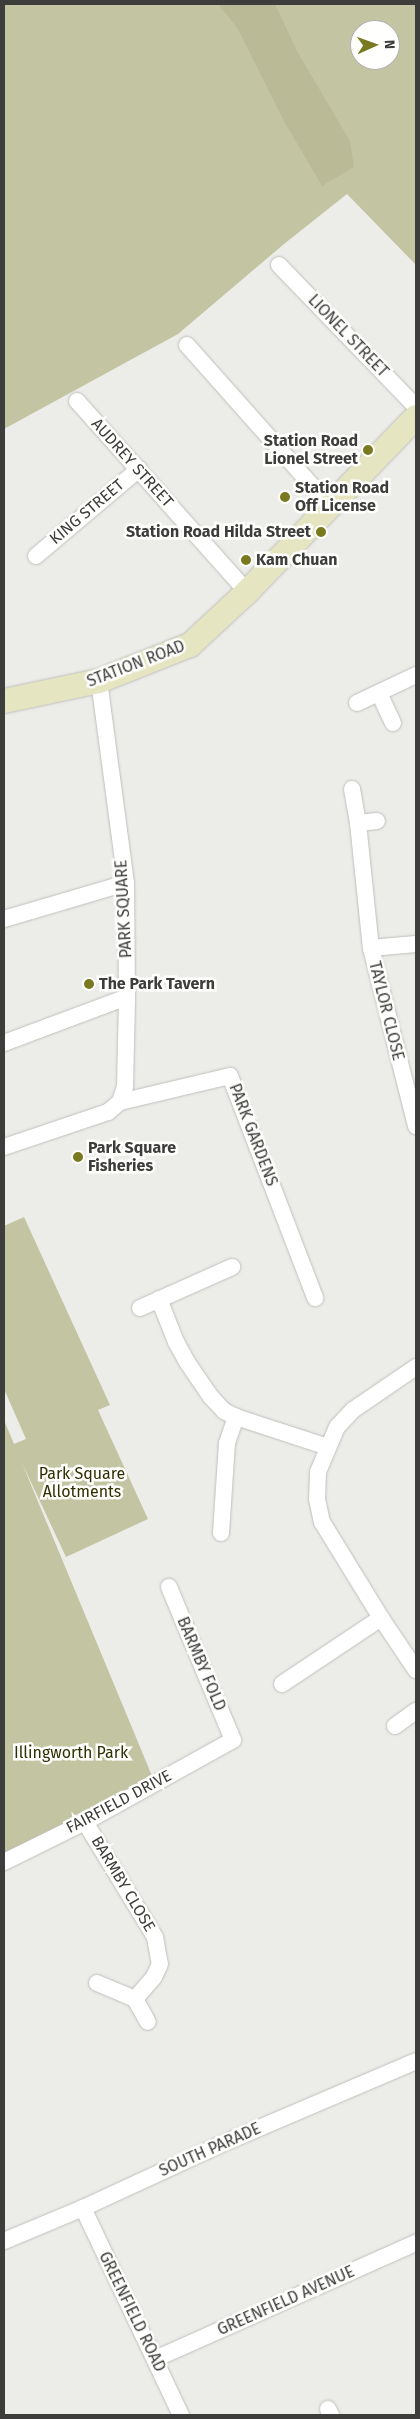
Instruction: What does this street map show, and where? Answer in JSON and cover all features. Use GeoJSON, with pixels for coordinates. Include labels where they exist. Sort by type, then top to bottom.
{"type":"FeatureCollection","features":[{"type":"Feature","properties":{"kind":"main road","name":"STATION ROAD"},"geometry":{"type":"LineString","coordinates":[[4,701],[99,681],[190,645],[247,592],[416,417]]}},
{"type":"Feature","properties":{"kind":"street","name":"LIONEL STREET"},"geometry":{"type":"LineString","coordinates":[[279,265],[416,408]]}},
{"type":"Feature","properties":{"kind":"street"},"geometry":{"type":"LineString","coordinates":[[187,345],[330,506]]}},
{"type":"Feature","properties":{"kind":"street","name":"AUDREY STREET"},"geometry":{"type":"LineString","coordinates":[[77,401],[247,592]]}},
{"type":"Feature","properties":{"kind":"street","name":"KING STREET"},"geometry":{"type":"LineString","coordinates":[[36,556],[139,469]]}},
{"type":"Feature","properties":{"kind":"street"},"geometry":{"type":"LineString","coordinates":[[357,702],[416,675]]}},
{"type":"Feature","properties":{"kind":"street","name":"PARK SQUARE"},"geometry":{"type":"LineString","coordinates":[[99,681],[126,883],[127,997],[125,1087],[120,1102]]}},
{"type":"Feature","properties":{"kind":"street"},"geometry":{"type":"LineString","coordinates":[[379,693],[393,723]]}},
{"type":"Feature","properties":{"kind":"street","name":"TAYLOR CLOSE"},"geometry":{"type":"LineString","coordinates":[[352,789],[358,823],[371,948],[413,1102],[416,1126]]}},
{"type":"Feature","properties":{"kind":"street"},"geometry":{"type":"LineString","coordinates":[[358,823],[377,821]]}},
{"type":"Feature","properties":{"kind":"street"},"geometry":{"type":"LineString","coordinates":[[4,919],[126,883]]}},
{"type":"Feature","properties":{"kind":"street"},"geometry":{"type":"LineString","coordinates":[[371,948],[416,944]]}},
{"type":"Feature","properties":{"kind":"street"},"geometry":{"type":"LineString","coordinates":[[4,1043],[127,997]]}},
{"type":"Feature","properties":{"kind":"street","name":"PARK GARDENS"},"geometry":{"type":"LineString","coordinates":[[120,1102],[230,1076],[315,1298]]}},
{"type":"Feature","properties":{"kind":"street"},"geometry":{"type":"LineString","coordinates":[[4,1147],[108,1112],[120,1102]]}},
{"type":"Feature","properties":{"kind":"street"},"geometry":{"type":"LineString","coordinates":[[140,1308],[232,1267]]}},
{"type":"Feature","properties":{"kind":"street"},"geometry":{"type":"LineString","coordinates":[[159,1299],[186,1362],[224,1411],[236,1417],[328,1447]]}},
{"type":"Feature","properties":{"kind":"street"},"geometry":{"type":"LineString","coordinates":[[416,1366],[353,1410],[337,1427],[318,1472],[316,1499],[322,1522],[380,1618],[416,1670]]}},
{"type":"Feature","properties":{"kind":"street"},"geometry":{"type":"LineString","coordinates":[[221,1533],[227,1444],[236,1417]]}},
{"type":"Feature","properties":{"kind":"street","name":"BARMBY FOLD"},"geometry":{"type":"LineString","coordinates":[[169,1587],[233,1740]]}},
{"type":"Feature","properties":{"kind":"street"},"geometry":{"type":"LineString","coordinates":[[282,1684],[380,1618]]}},
{"type":"Feature","properties":{"kind":"street"},"geometry":{"type":"LineString","coordinates":[[395,1726],[416,1711]]}},
{"type":"Feature","properties":{"kind":"street","name":"FAIRFIELD DRIVE"},"geometry":{"type":"LineString","coordinates":[[4,1862],[85,1822],[233,1740]]}},
{"type":"Feature","properties":{"kind":"street","name":"BARMBY CLOSE"},"geometry":{"type":"LineString","coordinates":[[85,1822],[155,1937],[160,1964],[154,1977],[135,1999]]}},
{"type":"Feature","properties":{"kind":"street"},"geometry":{"type":"LineString","coordinates":[[97,1983],[135,1999],[148,2022]]}},
{"type":"Feature","properties":{"kind":"street","name":"SOUTH PARADE"},"geometry":{"type":"LineString","coordinates":[[4,2241],[83,2208],[217,2146],[416,2061]]}},
{"type":"Feature","properties":{"kind":"street","name":"GREENFIELD ROAD"},"geometry":{"type":"LineString","coordinates":[[83,2208],[181,2415]]}},
{"type":"Feature","properties":{"kind":"street","name":"GREENFIELD AVENUE"},"geometry":{"type":"LineString","coordinates":[[155,2359],[416,2243]]}},
{"type":"Feature","properties":{"kind":"green space"},"geometry":{"type":"Polygon","coordinates":[[[4,4],[416,4],[416,265],[347,194],[284,244],[178,334],[4,429],[4,4]]]}},
{"type":"Feature","properties":{"kind":"green space"},"geometry":{"type":"Polygon","coordinates":[[[218,4],[275,4],[297,51],[350,141],[354,167],[322,186],[285,123],[238,29],[218,4]]]}},
{"type":"Feature","properties":{"kind":"green space"},"geometry":{"type":"Polygon","coordinates":[[[24,1217],[110,1405],[98,1410],[148,1519],[66,1557],[22,1463],[155,1783],[4,1862],[4,1420],[14,1444],[26,1439],[4,1389],[4,1226],[24,1217]]]}},
{"type":"Feature","properties":{"kind":"place","name":"Station Road Lionel Street"},"geometry":{"type":"Point","coordinates":[368,450]}},
{"type":"Feature","properties":{"kind":"place","name":"Station Road Off License"},"geometry":{"type":"Point","coordinates":[285,497]}},
{"type":"Feature","properties":{"kind":"place","name":"Station Road Hilda Street"},"geometry":{"type":"Point","coordinates":[321,532]}},
{"type":"Feature","properties":{"kind":"place","name":"Kam Chuan"},"geometry":{"type":"Point","coordinates":[246,560]}},
{"type":"Feature","properties":{"kind":"place","name":"The Park Tavern"},"geometry":{"type":"Point","coordinates":[89,984]}},
{"type":"Feature","properties":{"kind":"place","name":"Park Square Fisheries"},"geometry":{"type":"Point","coordinates":[78,1157]}},
{"type":"Feature","properties":{"kind":"park label","name":"Park Square Allotments"},"geometry":{"type":"Point","coordinates":[82,1483]}},
{"type":"Feature","properties":{"kind":"park label","name":"Illingworth Park"},"geometry":{"type":"Point","coordinates":[71,1753]}}]}
